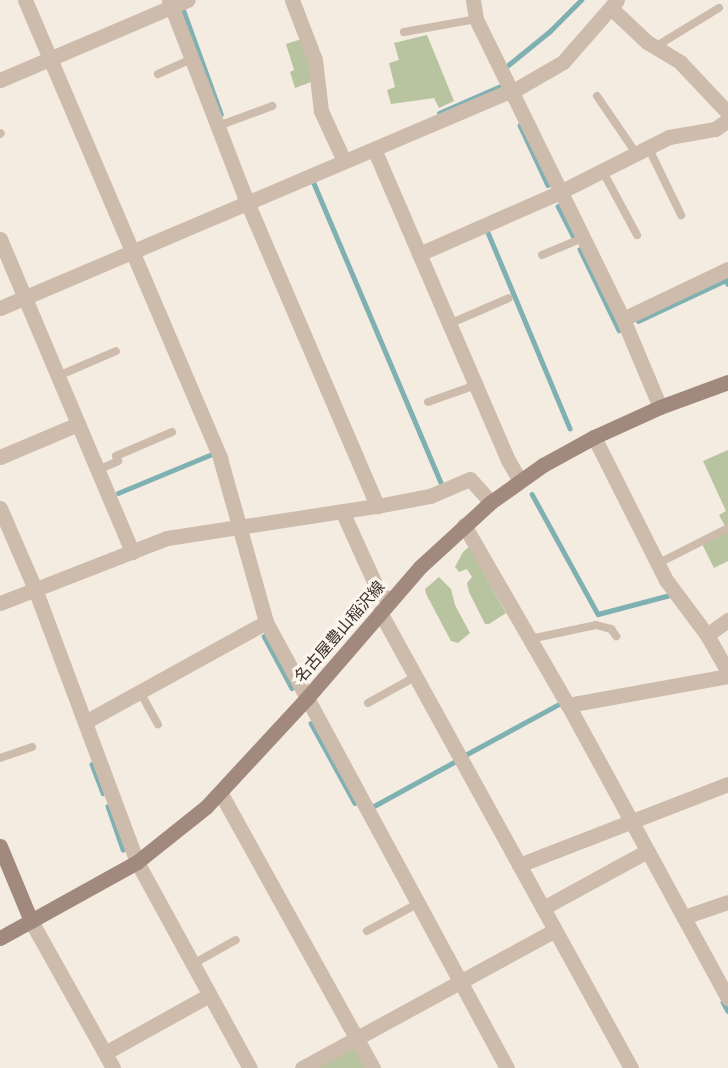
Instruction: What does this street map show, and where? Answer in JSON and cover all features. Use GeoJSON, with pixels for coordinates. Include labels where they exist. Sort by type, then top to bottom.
{"type":"FeatureCollection","features":[{"type":"Feature","properties":{"kind":"main road","name":"名古屋豊山稲沢線"},"geometry":{"type":"LineString","coordinates":[[0,938],[137,862],[175,834],[220,792],[306,699],[420,567],[491,502],[520,481],[594,436],[660,407],[727,386]]}},
{"type":"Feature","properties":{"kind":"main road"},"geometry":{"type":"LineString","coordinates":[[0,846],[31,921]]}},
{"type":"Feature","properties":{"kind":"street"},"geometry":{"type":"LineString","coordinates":[[25,0],[220,458],[241,525],[266,622],[507,1068]]}},
{"type":"Feature","properties":{"kind":"street"},"geometry":{"type":"LineString","coordinates":[[292,0],[315,60],[321,111],[342,157]]}},
{"type":"Feature","properties":{"kind":"street"},"geometry":{"type":"LineString","coordinates":[[473,0],[476,19],[623,319],[660,407]]}},
{"type":"Feature","properties":{"kind":"street"},"geometry":{"type":"LineString","coordinates":[[0,80],[178,3],[192,59],[247,202],[377,506]]}},
{"type":"Feature","properties":{"kind":"street"},"geometry":{"type":"LineString","coordinates":[[0,308],[247,202],[342,157],[374,149],[513,91],[563,62],[613,3],[655,47],[680,62],[728,113]]}},
{"type":"Feature","properties":{"kind":"street"},"geometry":{"type":"LineString","coordinates":[[419,254],[560,192],[669,136],[715,129],[728,120]]}},
{"type":"Feature","properties":{"kind":"street"},"geometry":{"type":"LineString","coordinates":[[374,149],[508,460],[520,481]]}},
{"type":"Feature","properties":{"kind":"street"},"geometry":{"type":"LineString","coordinates":[[0,239],[132,552]]}},
{"type":"Feature","properties":{"kind":"street"},"geometry":{"type":"LineString","coordinates":[[623,319],[728,269]]}},
{"type":"Feature","properties":{"kind":"street"},"geometry":{"type":"LineString","coordinates":[[0,457],[78,424]]}},
{"type":"Feature","properties":{"kind":"street"},"geometry":{"type":"LineString","coordinates":[[568,705],[728,674],[707,635],[672,590],[657,564],[594,436]]}},
{"type":"Feature","properties":{"kind":"street"},"geometry":{"type":"LineString","coordinates":[[0,603],[167,538],[430,496],[470,480],[491,502]]}},
{"type":"Feature","properties":{"kind":"street"},"geometry":{"type":"LineString","coordinates":[[0,508],[35,589],[137,862],[250,1068]]}},
{"type":"Feature","properties":{"kind":"street"},"geometry":{"type":"LineString","coordinates":[[342,511],[415,676],[631,1068]]}},
{"type":"Feature","properties":{"kind":"street"},"geometry":{"type":"LineString","coordinates":[[464,525],[568,705],[728,998]]}},
{"type":"Feature","properties":{"kind":"street"},"geometry":{"type":"LineString","coordinates":[[707,635],[728,620]]}},
{"type":"Feature","properties":{"kind":"street"},"geometry":{"type":"LineString","coordinates":[[85,722],[266,622]]}},
{"type":"Feature","properties":{"kind":"street"},"geometry":{"type":"LineString","coordinates":[[519,865],[728,784]]}},
{"type":"Feature","properties":{"kind":"street"},"geometry":{"type":"LineString","coordinates":[[220,792],[373,1068]]}},
{"type":"Feature","properties":{"kind":"street"},"geometry":{"type":"LineString","coordinates":[[543,909],[647,851]]}},
{"type":"Feature","properties":{"kind":"street"},"geometry":{"type":"LineString","coordinates":[[684,917],[728,902]]}},
{"type":"Feature","properties":{"kind":"street"},"geometry":{"type":"LineString","coordinates":[[31,921],[113,1068]]}},
{"type":"Feature","properties":{"kind":"street"},"geometry":{"type":"LineString","coordinates":[[302,1068],[555,930]]}},
{"type":"Feature","properties":{"kind":"street"},"geometry":{"type":"LineString","coordinates":[[105,1053],[209,995]]}},
{"type":"Feature","properties":{"kind":"lane"},"geometry":{"type":"LineString","coordinates":[[655,47],[719,8]]}},
{"type":"Feature","properties":{"kind":"lane"},"geometry":{"type":"LineString","coordinates":[[404,32],[476,19]]}},
{"type":"Feature","properties":{"kind":"lane"},"geometry":{"type":"LineString","coordinates":[[158,74],[192,59]]}},
{"type":"Feature","properties":{"kind":"lane"},"geometry":{"type":"LineString","coordinates":[[597,96],[642,150],[681,215]]}},
{"type":"Feature","properties":{"kind":"lane"},"geometry":{"type":"LineString","coordinates":[[218,126],[272,106]]}},
{"type":"Feature","properties":{"kind":"lane"},"geometry":{"type":"LineString","coordinates":[[603,170],[638,235]]}},
{"type":"Feature","properties":{"kind":"lane"},"geometry":{"type":"LineString","coordinates":[[542,255],[583,238]]}},
{"type":"Feature","properties":{"kind":"lane"},"geometry":{"type":"LineString","coordinates":[[449,324],[509,298]]}},
{"type":"Feature","properties":{"kind":"lane"},"geometry":{"type":"LineString","coordinates":[[58,376],[116,351]]}},
{"type":"Feature","properties":{"kind":"lane"},"geometry":{"type":"LineString","coordinates":[[428,402],[476,385]]}},
{"type":"Feature","properties":{"kind":"lane"},"geometry":{"type":"LineString","coordinates":[[98,470],[118,461],[116,456],[172,432]]}},
{"type":"Feature","properties":{"kind":"lane"},"geometry":{"type":"LineString","coordinates":[[657,564],[728,528]]}},
{"type":"Feature","properties":{"kind":"lane"},"geometry":{"type":"LineString","coordinates":[[530,639],[596,625],[611,629],[616,636]]}},
{"type":"Feature","properties":{"kind":"lane"},"geometry":{"type":"LineString","coordinates":[[368,703],[415,676]]}},
{"type":"Feature","properties":{"kind":"lane"},"geometry":{"type":"LineString","coordinates":[[140,692],[158,724]]}},
{"type":"Feature","properties":{"kind":"lane"},"geometry":{"type":"LineString","coordinates":[[0,758],[32,747]]}},
{"type":"Feature","properties":{"kind":"lane"},"geometry":{"type":"LineString","coordinates":[[367,931],[417,904]]}},
{"type":"Feature","properties":{"kind":"lane"},"geometry":{"type":"LineString","coordinates":[[192,965],[236,940]]}},
{"type":"Feature","properties":{"kind":"green space"},"geometry":{"type":"Polygon","coordinates":[[[427,35],[454,101],[439,108],[434,98],[391,104],[387,90],[395,87],[389,63],[399,60],[394,43],[427,35]]]}},
{"type":"Feature","properties":{"kind":"green space"},"geometry":{"type":"Polygon","coordinates":[[[305,38],[314,81],[295,88],[290,72],[294,70],[286,44],[305,38]]]}},
{"type":"Feature","properties":{"kind":"green space"},"geometry":{"type":"Polygon","coordinates":[[[728,450],[728,525],[725,526],[719,515],[726,511],[703,461],[728,450]]]}},
{"type":"Feature","properties":{"kind":"green space"},"geometry":{"type":"Polygon","coordinates":[[[728,532],[728,561],[714,568],[702,544],[728,532]]]}},
{"type":"Feature","properties":{"kind":"green space"},"geometry":{"type":"Polygon","coordinates":[[[469,547],[506,613],[489,624],[485,624],[469,592],[467,583],[472,577],[467,569],[459,572],[455,567],[463,552],[469,547]]]}},
{"type":"Feature","properties":{"kind":"green space"},"geometry":{"type":"Polygon","coordinates":[[[439,577],[451,589],[455,605],[470,633],[458,643],[451,641],[426,594],[425,589],[439,577]]]}},
{"type":"Feature","properties":{"kind":"green space"},"geometry":{"type":"Polygon","coordinates":[[[352,1048],[356,1050],[366,1068],[316,1068],[352,1048]]]}},
{"type":"Feature","properties":{"kind":"waterway"},"geometry":{"type":"LineString","coordinates":[[507,66],[550,31],[581,0]]}},
{"type":"Feature","properties":{"kind":"waterway"},"geometry":{"type":"LineString","coordinates":[[182,6],[221,114]]}},
{"type":"Feature","properties":{"kind":"waterway"},"geometry":{"type":"LineString","coordinates":[[439,113],[503,85]]}},
{"type":"Feature","properties":{"kind":"waterway"},"geometry":{"type":"LineString","coordinates":[[520,125],[548,185]]}},
{"type":"Feature","properties":{"kind":"waterway"},"geometry":{"type":"LineString","coordinates":[[313,181],[441,482]]}},
{"type":"Feature","properties":{"kind":"waterway"},"geometry":{"type":"LineString","coordinates":[[558,206],[573,236]]}},
{"type":"Feature","properties":{"kind":"waterway"},"geometry":{"type":"LineString","coordinates":[[487,230],[570,428]]}},
{"type":"Feature","properties":{"kind":"waterway"},"geometry":{"type":"LineString","coordinates":[[580,249],[619,330]]}},
{"type":"Feature","properties":{"kind":"waterway"},"geometry":{"type":"LineString","coordinates":[[638,321],[726,280],[728,284]]}},
{"type":"Feature","properties":{"kind":"waterway"},"geometry":{"type":"LineString","coordinates":[[118,493],[212,454]]}},
{"type":"Feature","properties":{"kind":"waterway"},"geometry":{"type":"LineString","coordinates":[[532,494],[598,614],[670,595]]}},
{"type":"Feature","properties":{"kind":"waterway"},"geometry":{"type":"LineString","coordinates":[[264,636],[292,688]]}},
{"type":"Feature","properties":{"kind":"waterway"},"geometry":{"type":"LineString","coordinates":[[467,754],[559,704]]}},
{"type":"Feature","properties":{"kind":"waterway"},"geometry":{"type":"LineString","coordinates":[[311,723],[355,803]]}},
{"type":"Feature","properties":{"kind":"waterway"},"geometry":{"type":"LineString","coordinates":[[374,806],[456,761]]}},
{"type":"Feature","properties":{"kind":"waterway"},"geometry":{"type":"LineString","coordinates":[[92,764],[103,793]]}},
{"type":"Feature","properties":{"kind":"waterway"},"geometry":{"type":"LineString","coordinates":[[108,806],[123,849]]}},
{"type":"Feature","properties":{"kind":"waterway"},"geometry":{"type":"LineString","coordinates":[[723,1002],[728,1011]]}}]}
